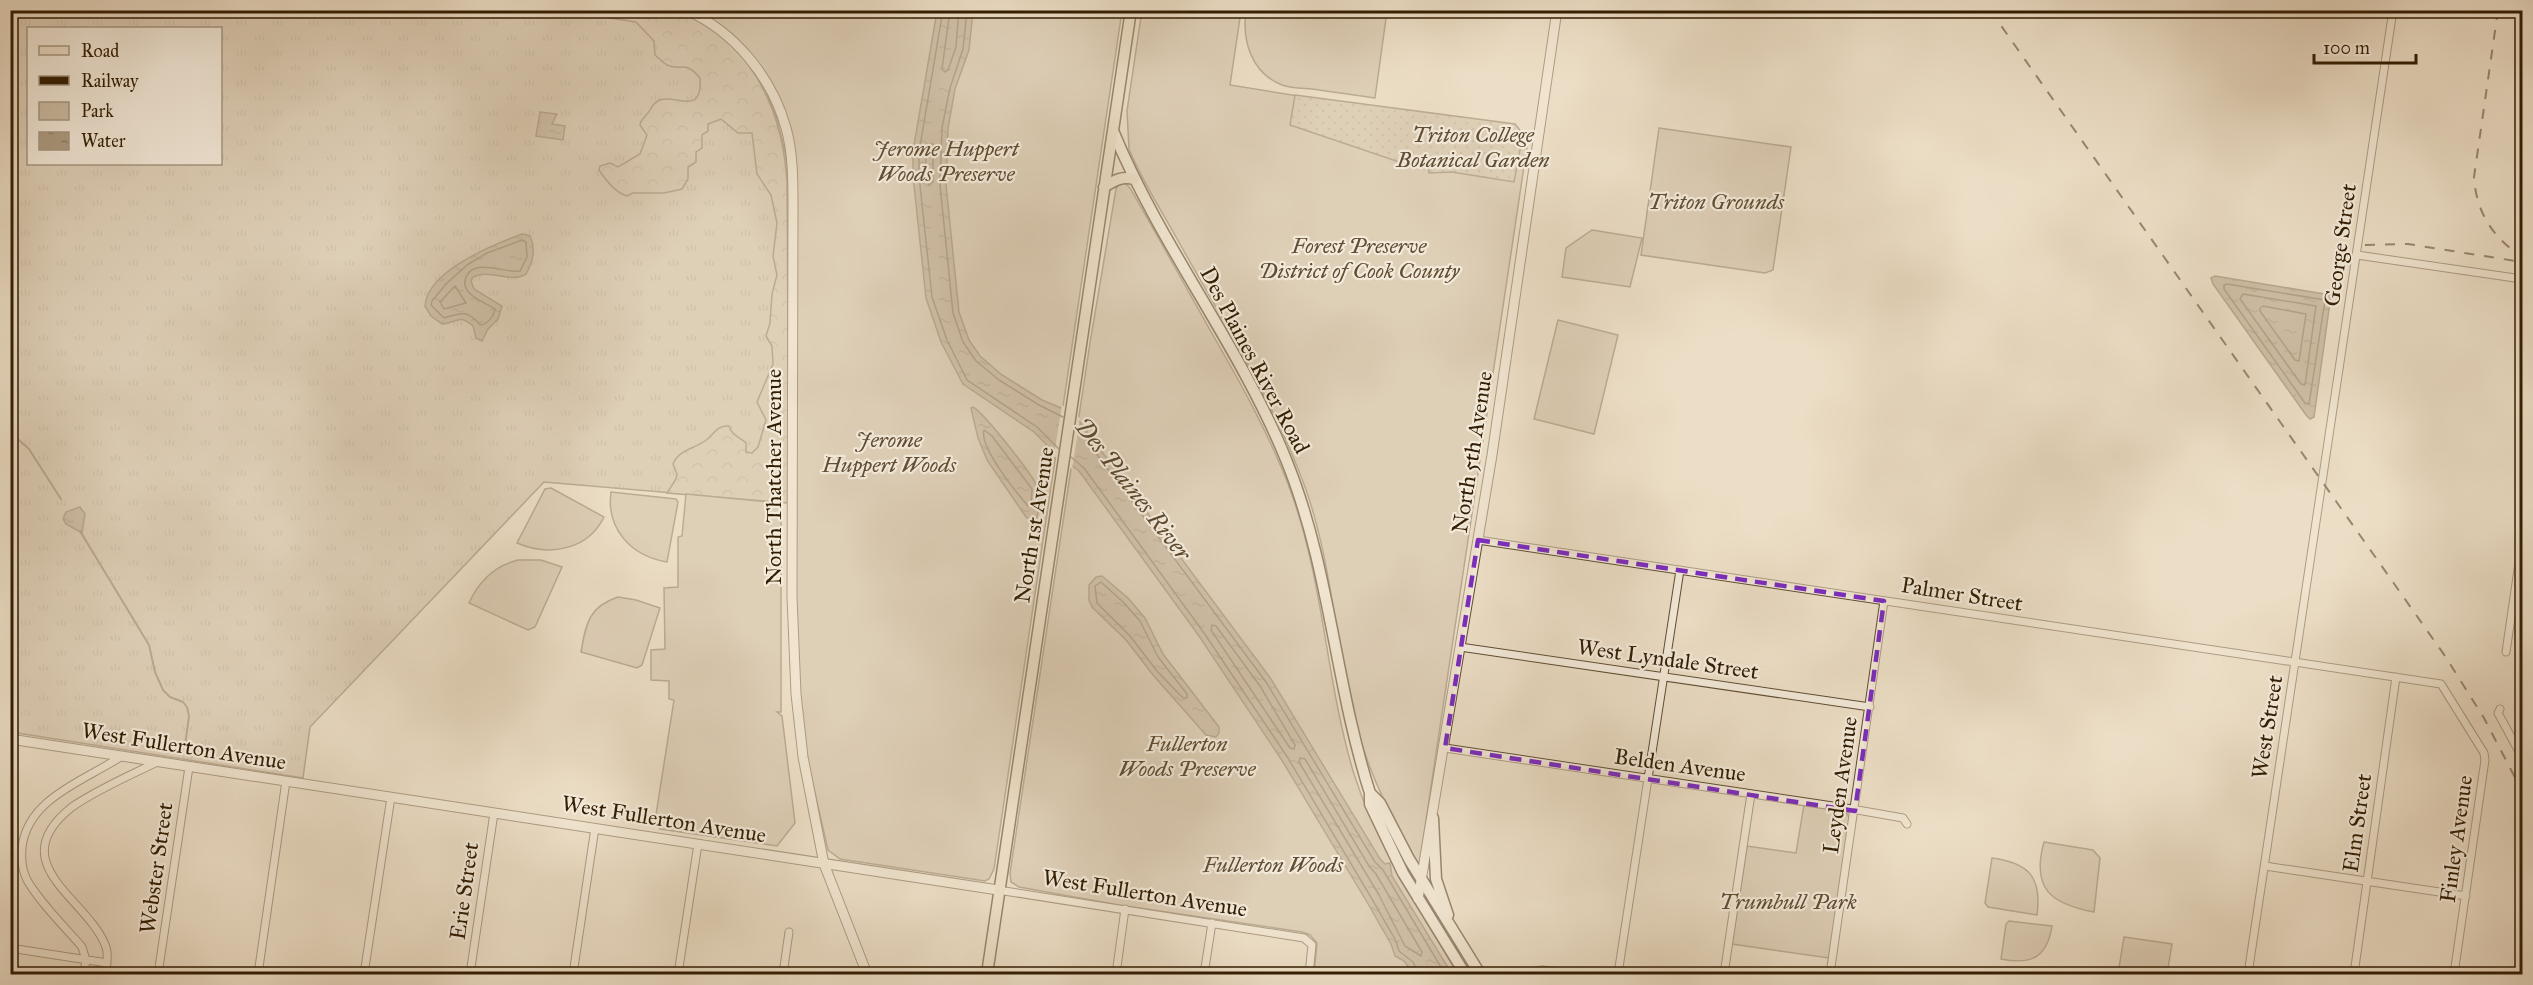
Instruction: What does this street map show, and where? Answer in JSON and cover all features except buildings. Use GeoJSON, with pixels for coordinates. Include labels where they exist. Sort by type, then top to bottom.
{"type":"FeatureCollection","features":[{"type":"Feature","properties":{"kind":"main road","name":"North 1st Avenue"},"geometry":{"type":"LineString","coordinates":[[987,975],[1131,10]]}},
{"type":"Feature","properties":{"kind":"main road","name":"Des Plaines River Road"},"geometry":{"type":"LineString","coordinates":[[1114,133],[1134,178],[1264,411],[1298,490],[1315,545],[1345,701],[1370,793],[1370,804],[1385,838],[1465,975]]}},
{"type":"Feature","properties":{"kind":"main road"},"geometry":{"type":"LineString","coordinates":[[1104,188],[1124,177],[1134,178]]}},
{"type":"Feature","properties":{"kind":"main road","name":"Des Plaines River Road"},"geometry":{"type":"LineString","coordinates":[[1370,793],[1380,803],[1422,880],[1480,975]]}},
{"type":"Feature","properties":{"kind":"main road"},"geometry":{"type":"LineString","coordinates":[[1433,818],[1436,879],[1454,933]]}},
{"type":"Feature","properties":{"kind":"street","name":"North Thatcher Avenue"},"geometry":{"type":"LineString","coordinates":[[686,10],[726,34],[750,59],[780,111],[789,144],[793,206],[793,658],[803,757],[824,864],[867,975]]}},
{"type":"Feature","properties":{"kind":"street","name":"North 5th Avenue"},"geometry":{"type":"LineString","coordinates":[[1419,899],[1478,540],[1557,10]]}},
{"type":"Feature","properties":{"kind":"street","name":"George Street"},"geometry":{"type":"LineString","coordinates":[[2323,485],[2393,10]]}},
{"type":"Feature","properties":{"kind":"street"},"geometry":{"type":"LineString","coordinates":[[2357,255],[2523,279]]}},
{"type":"Feature","properties":{"kind":"street","name":"West Street"},"geometry":{"type":"LineString","coordinates":[[2248,975],[2323,485]]}},
{"type":"Feature","properties":{"kind":"street","name":"Palmer Street"},"geometry":{"type":"LineString","coordinates":[[1478,540],[2441,684]]}},
{"type":"Feature","properties":{"kind":"street"},"geometry":{"type":"LineString","coordinates":[[2506,652],[2523,542]]}},
{"type":"Feature","properties":{"kind":"street"},"geometry":{"type":"LineString","coordinates":[[1618,975],[1680,570]]}},
{"type":"Feature","properties":{"kind":"street","name":"Leyden Avenue"},"geometry":{"type":"LineString","coordinates":[[1830,975],[1884,600]]}},
{"type":"Feature","properties":{"kind":"street","name":"West Lyndale Street"},"geometry":{"type":"LineString","coordinates":[[1460,647],[1870,706]]}},
{"type":"Feature","properties":{"kind":"street","name":"Elm Street"},"geometry":{"type":"LineString","coordinates":[[2354,975],[2396,677]]}},
{"type":"Feature","properties":{"kind":"street","name":"Finley Avenue"},"geometry":{"type":"LineString","coordinates":[[2441,684],[2485,756],[2454,975]]}},
{"type":"Feature","properties":{"kind":"street"},"geometry":{"type":"LineString","coordinates":[[2500,709],[2498,713],[2523,758]]}},
{"type":"Feature","properties":{"kind":"street","name":"West Fullerton Avenue"},"geometry":{"type":"LineString","coordinates":[[10,739],[1304,938],[1311,942],[1313,951],[1309,975]]}},
{"type":"Feature","properties":{"kind":"street","name":"Belden Avenue"},"geometry":{"type":"LineString","coordinates":[[1445,748],[1855,811],[1903,819],[1907,824]]}},
{"type":"Feature","properties":{"kind":"street"},"geometry":{"type":"LineString","coordinates":[[84,975],[86,960],[82,947],[26,878],[21,855],[24,833],[31,821],[53,797],[122,756]]}},
{"type":"Feature","properties":{"kind":"street"},"geometry":{"type":"LineString","coordinates":[[106,975],[105,945],[98,933],[53,881],[45,868],[42,854],[43,840],[49,830],[73,806],[157,762]]}},
{"type":"Feature","properties":{"kind":"street","name":"Webster Street"},"geometry":{"type":"LineString","coordinates":[[158,973],[189,766]]}},
{"type":"Feature","properties":{"kind":"street"},"geometry":{"type":"LineString","coordinates":[[258,975],[286,781]]}},
{"type":"Feature","properties":{"kind":"street"},"geometry":{"type":"LineString","coordinates":[[1724,975],[1751,794]]}},
{"type":"Feature","properties":{"kind":"street"},"geometry":{"type":"LineString","coordinates":[[364,975],[391,797]]}},
{"type":"Feature","properties":{"kind":"street","name":"Erie Street"},"geometry":{"type":"LineString","coordinates":[[470,975],[494,813]]}},
{"type":"Feature","properties":{"kind":"street"},"geometry":{"type":"LineString","coordinates":[[573,975],[595,828]]}},
{"type":"Feature","properties":{"kind":"street"},"geometry":{"type":"LineString","coordinates":[[678,975],[698,844]]}},
{"type":"Feature","properties":{"kind":"street"},"geometry":{"type":"LineString","coordinates":[[2265,866],[2466,896]]}},
{"type":"Feature","properties":{"kind":"street"},"geometry":{"type":"LineString","coordinates":[[1116,975],[1125,909]]}},
{"type":"Feature","properties":{"kind":"street"},"geometry":{"type":"LineString","coordinates":[[1204,975],[1212,923]]}},
{"type":"Feature","properties":{"kind":"street"},"geometry":{"type":"LineString","coordinates":[[783,975],[789,932]]}},
{"type":"Feature","properties":{"kind":"street"},"geometry":{"type":"LineString","coordinates":[[10,948],[107,963]]}},
{"type":"Feature","properties":{"kind":"street"},"geometry":{"type":"LineString","coordinates":[[1522,975],[1542,971],[1578,975]]}},
{"type":"Feature","properties":{"kind":"street"},"geometry":{"type":"LineString","coordinates":[[158,973],[180,975]]}},
{"type":"Feature","properties":{"kind":"highlighted area"},"geometry":{"type":"Polygon","coordinates":[[[1478,540],[1884,601],[1855,811],[1445,748],[1478,540]]]}},
{"type":"Feature","properties":{"kind":"green space"},"geometry":{"type":"Polygon","coordinates":[[[673,10],[700,21],[722,37],[741,56],[757,78],[778,128],[787,183],[789,503],[667,493],[676,479],[677,474],[673,464],[676,459],[705,441],[721,427],[729,426],[734,434],[746,443],[746,452],[752,453],[758,447],[766,420],[757,402],[773,364],[772,346],[766,336],[777,275],[773,256],[777,223],[771,195],[757,174],[752,133],[738,133],[721,119],[708,124],[708,131],[702,135],[702,148],[696,152],[696,162],[688,167],[688,179],[682,189],[664,193],[633,193],[627,196],[615,189],[599,170],[600,166],[610,163],[618,167],[640,154],[647,135],[640,125],[656,102],[664,99],[689,101],[695,99],[699,92],[700,78],[686,67],[672,67],[662,62],[655,55],[654,41],[636,22],[562,11],[673,10]]]}},
{"type":"Feature","properties":{"kind":"green space","name":"Forest Preserve District of Cook County"},"geometry":{"type":"Polygon","coordinates":[[[1142,10],[1241,11],[1230,85],[1529,133],[1419,867],[1378,787],[1359,735],[1315,518],[1292,454],[1245,359],[1151,193],[1129,149],[1127,111],[1142,10]]]}},
{"type":"Feature","properties":{"kind":"green space"},"geometry":{"type":"Polygon","coordinates":[[[11,11],[673,11],[708,28],[768,97],[776,116],[786,155],[789,503],[544,482],[310,727],[303,778],[11,732],[11,11]]]}},
{"type":"Feature","properties":{"kind":"green space","name":"Jerome Huppert Woods Preserve"},"geometry":{"type":"Polygon","coordinates":[[[695,11],[1122,11],[994,869],[989,879],[985,881],[840,859],[828,850],[808,763],[796,640],[796,166],[765,72],[733,35],[695,11]]]}},
{"type":"Feature","properties":{"kind":"green space"},"geometry":{"type":"Polygon","coordinates":[[[1246,11],[1387,11],[1375,98],[1291,87],[1271,80],[1256,64],[1247,44],[1246,11]]]}},
{"type":"Feature","properties":{"kind":"green space","name":"Triton College Botanical Garden"},"geometry":{"type":"Polygon","coordinates":[[[1295,95],[1515,124],[1523,134],[1514,182],[1452,172],[1429,173],[1428,165],[1405,164],[1290,125],[1295,95]]]}},
{"type":"Feature","properties":{"kind":"green space","name":"Triton Grounds"},"geometry":{"type":"Polygon","coordinates":[[[1659,128],[1791,147],[1773,270],[1765,273],[1641,255],[1659,128]]]}},
{"type":"Feature","properties":{"kind":"green space","name":"Fullerton Woods Preserve"},"geometry":{"type":"Polygon","coordinates":[[[1124,182],[1130,188],[1243,389],[1283,471],[1302,526],[1311,562],[1337,704],[1354,774],[1387,852],[1414,902],[1458,974],[1314,974],[1317,943],[1310,935],[1302,932],[1119,905],[1019,887],[1011,882],[1010,873],[1090,343],[1116,189],[1124,182]]]}},
{"type":"Feature","properties":{"kind":"green space"},"geometry":{"type":"Polygon","coordinates":[[[1592,230],[1642,238],[1630,287],[1562,277],[1566,248],[1592,230]]]}},
{"type":"Feature","properties":{"kind":"green space"},"geometry":{"type":"Polygon","coordinates":[[[1558,320],[1618,335],[1594,434],[1534,419],[1558,320]]]}},
{"type":"Feature","properties":{"kind":"green space"},"geometry":{"type":"Polygon","coordinates":[[[551,488],[604,517],[588,537],[566,548],[542,549],[517,543],[545,489],[551,488]]]}},
{"type":"Feature","properties":{"kind":"green space"},"geometry":{"type":"Polygon","coordinates":[[[611,492],[676,499],[678,502],[667,562],[642,554],[624,539],[613,518],[610,505],[611,492]]]}},
{"type":"Feature","properties":{"kind":"green space"},"geometry":{"type":"Polygon","coordinates":[[[686,494],[781,503],[781,712],[777,712],[782,716],[795,823],[777,846],[660,829],[655,821],[674,700],[669,699],[669,681],[651,680],[651,650],[665,649],[664,588],[678,587],[678,537],[682,536],[686,494]]]}},
{"type":"Feature","properties":{"kind":"green space"},"geometry":{"type":"Polygon","coordinates":[[[518,560],[541,560],[562,567],[535,627],[528,630],[469,603],[488,576],[502,566],[518,560]]]}},
{"type":"Feature","properties":{"kind":"green space"},"geometry":{"type":"Polygon","coordinates":[[[618,597],[660,608],[642,665],[637,668],[581,652],[587,625],[594,611],[618,597]]]}},
{"type":"Feature","properties":{"kind":"green space","name":"Trumbull Park"},"geometry":{"type":"Polygon","coordinates":[[[1804,805],[1845,811],[1850,819],[1829,958],[1732,944],[1747,846],[1796,853],[1804,805]]]}},
{"type":"Feature","properties":{"kind":"green space"},"geometry":{"type":"Polygon","coordinates":[[[2044,842],[2093,850],[2100,858],[2094,912],[2066,904],[2048,892],[2040,872],[2044,842]]]}},
{"type":"Feature","properties":{"kind":"green space"},"geometry":{"type":"Polygon","coordinates":[[[1992,858],[2015,864],[2030,874],[2037,891],[2037,915],[1988,907],[1985,903],[1992,858]]]}},
{"type":"Feature","properties":{"kind":"green space"},"geometry":{"type":"Polygon","coordinates":[[[2009,921],[2052,926],[2050,937],[2042,952],[2029,960],[2001,959],[2006,924],[2009,921]]]}},
{"type":"Feature","properties":{"kind":"green space"},"geometry":{"type":"Polygon","coordinates":[[[2124,937],[2172,944],[2167,974],[2118,974],[2124,937]]]}},
{"type":"Feature","properties":{"kind":"water"},"geometry":{"type":"Polygon","coordinates":[[[937,11],[973,11],[969,50],[955,89],[948,128],[946,185],[959,312],[969,340],[980,356],[1002,375],[1042,400],[1061,408],[1079,421],[1271,679],[1380,859],[1385,864],[1390,863],[1392,876],[1452,974],[1414,974],[1404,961],[1395,956],[1391,944],[1367,902],[1283,762],[1199,636],[1079,471],[1055,453],[1034,432],[963,384],[941,342],[926,298],[913,176],[913,151],[937,11]]]}},
{"type":"Feature","properties":{"kind":"water"},"geometry":{"type":"Polygon","coordinates":[[[540,112],[557,114],[552,124],[565,126],[563,140],[536,136],[540,112]]]}},
{"type":"Feature","properties":{"kind":"water"},"geometry":{"type":"Polygon","coordinates":[[[522,234],[530,236],[533,246],[532,260],[526,274],[513,277],[486,274],[473,277],[471,281],[474,289],[502,306],[498,319],[488,329],[482,341],[476,338],[473,326],[464,320],[442,324],[431,316],[425,306],[429,293],[437,281],[449,270],[480,252],[522,234]]]}},
{"type":"Feature","properties":{"kind":"water"},"geometry":{"type":"Polygon","coordinates":[[[2215,276],[2331,295],[2314,417],[2310,419],[2306,415],[2213,284],[2211,278],[2215,276]]]}},
{"type":"Feature","properties":{"kind":"water"},"geometry":{"type":"Polygon","coordinates":[[[973,407],[997,432],[1035,483],[1039,501],[1035,521],[1031,522],[1026,517],[987,460],[978,438],[971,408],[973,407]]]}},
{"type":"Feature","properties":{"kind":"water"},"geometry":{"type":"Polygon","coordinates":[[[80,507],[85,514],[82,533],[66,524],[63,519],[66,512],[80,507]]]}},
{"type":"Feature","properties":{"kind":"water"},"geometry":{"type":"Polygon","coordinates":[[[1102,576],[1128,598],[1145,618],[1163,654],[1219,727],[1216,737],[1206,735],[1153,675],[1126,640],[1092,607],[1089,600],[1089,585],[1096,577],[1102,576]]]}},
{"type":"Feature","properties":{"kind":"pier"},"geometry":{"type":"Polygon","coordinates":[[[1062,405],[1080,418],[1072,469],[1054,456],[1062,405]]]}},
{"type":"Feature","properties":{"kind":"waterway"},"geometry":{"type":"LineString","coordinates":[[10,432],[29,449],[61,499]]}},
{"type":"Feature","properties":{"kind":"waterway"},"geometry":{"type":"LineString","coordinates":[[80,531],[149,645],[155,672],[163,690],[187,707],[189,716],[185,746]]}},
{"type":"Feature","properties":{"kind":"railway"},"geometry":{"type":"LineString","coordinates":[[1990,10],[2445,656],[2484,718],[2522,791]]}},
{"type":"Feature","properties":{"kind":"railway"},"geometry":{"type":"LineString","coordinates":[[2498,10],[2474,177],[2475,190],[2482,213],[2495,233],[2522,257]]}},
{"type":"Feature","properties":{"kind":"railway"},"geometry":{"type":"LineString","coordinates":[[2365,245],[2408,244],[2522,262]]}},
{"type":"Feature","properties":{"kind":"park label","name":"Jerome Huppert Woods"},"geometry":{"type":"Point","coordinates":[889,452]}},
{"type":"Feature","properties":{"kind":"park label","name":"Fullerton Woods"},"geometry":{"type":"Point","coordinates":[1273,864]}},
{"type":"Feature","properties":{"kind":"water label","name":"Des Plaines River"},"geometry":{"type":"Point","coordinates":[1133,489]}}]}
